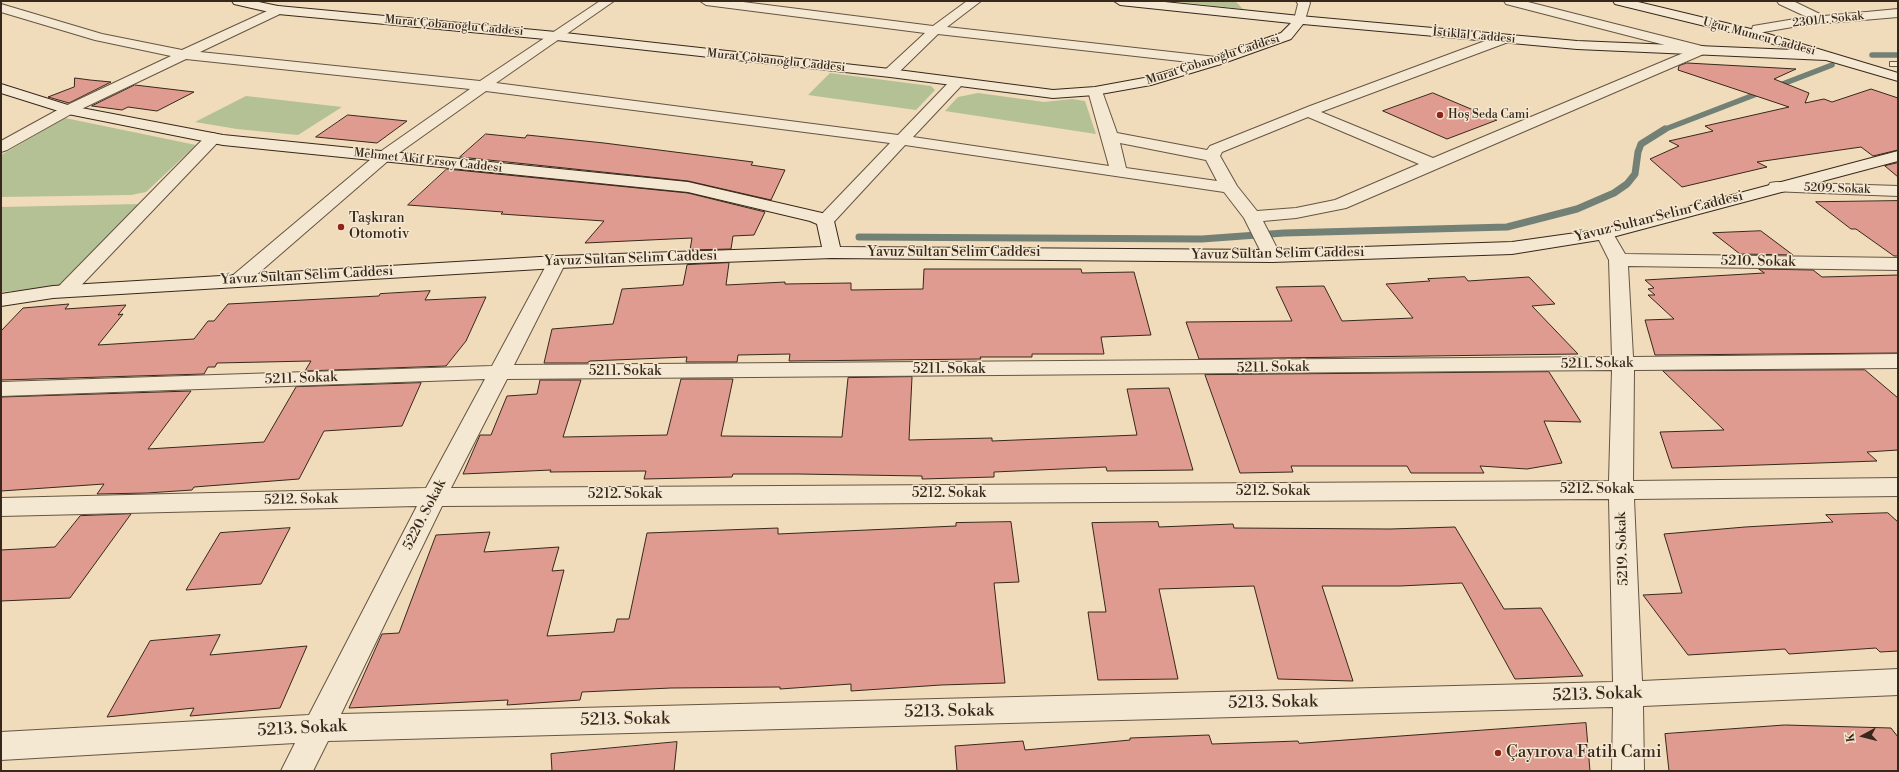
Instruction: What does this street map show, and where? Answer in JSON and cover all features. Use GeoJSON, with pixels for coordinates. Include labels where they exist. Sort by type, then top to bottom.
{"type":"FeatureCollection","features":[{"type":"Feature","properties":{"kind":"street","name":"Murat Çobanoğlu Caddesi"},"geometry":{"type":"LineString","coordinates":[[242,1],[278,10],[556,36],[1053,94],[1096,91],[1146,82],[1216,61],[1286,36],[1300,20]]}},
{"type":"Feature","properties":{"kind":"street"},"geometry":{"type":"LineString","coordinates":[[239,280],[383,157],[482,86],[608,1]]}},
{"type":"Feature","properties":{"kind":"street"},"geometry":{"type":"LineString","coordinates":[[706,1],[935,30],[1216,61]]}},
{"type":"Feature","properties":{"kind":"street"},"geometry":{"type":"LineString","coordinates":[[890,74],[935,30],[975,1]]}},
{"type":"Feature","properties":{"kind":"street","name":"İstiklal Caddesi"},"geometry":{"type":"LineString","coordinates":[[1120,1],[1300,20],[1577,45],[1829,56]]}},
{"type":"Feature","properties":{"kind":"street"},"geometry":{"type":"LineString","coordinates":[[1300,20],[1304,3],[1302,1]]}},
{"type":"Feature","properties":{"kind":"street"},"geometry":{"type":"LineString","coordinates":[[1510,1],[1701,50]]}},
{"type":"Feature","properties":{"kind":"street","name":"Uğur Mumcu Caddesi"},"geometry":{"type":"LineString","coordinates":[[1619,1],[1744,32],[1898,77]]}},
{"type":"Feature","properties":{"kind":"street","name":"Uğur Mumcu Caddesi"},"geometry":{"type":"LineString","coordinates":[[1641,1],[1896,65]]}},
{"type":"Feature","properties":{"kind":"street"},"geometry":{"type":"LineString","coordinates":[[1783,1],[1823,20]]}},
{"type":"Feature","properties":{"kind":"street"},"geometry":{"type":"LineString","coordinates":[[1,8],[100,37],[185,55],[482,86],[900,140],[1229,188]]}},
{"type":"Feature","properties":{"kind":"street"},"geometry":{"type":"LineString","coordinates":[[1,147],[68,110],[278,10]]}},
{"type":"Feature","properties":{"kind":"street","name":"2301/1. Sokak"},"geometry":{"type":"LineString","coordinates":[[1758,30],[1823,20],[1898,13]]}},
{"type":"Feature","properties":{"kind":"street"},"geometry":{"type":"LineString","coordinates":[[1857,17],[1891,26]]}},
{"type":"Feature","properties":{"kind":"street"},"geometry":{"type":"LineString","coordinates":[[1212,156],[1216,149],[1309,112],[1506,38]]}},
{"type":"Feature","properties":{"kind":"street"},"geometry":{"type":"LineString","coordinates":[[1254,221],[1340,204],[1701,50]]}},
{"type":"Feature","properties":{"kind":"street"},"geometry":{"type":"LineString","coordinates":[[832,252],[825,221],[900,140],[956,83]]}},
{"type":"Feature","properties":{"kind":"street","name":"Mehmet Akif Ersoy Caddesi"},"geometry":{"type":"LineString","coordinates":[[1,88],[68,110],[213,138],[383,157],[688,187],[816,217],[825,221]]}},
{"type":"Feature","properties":{"kind":"street"},"geometry":{"type":"LineString","coordinates":[[1096,91],[1119,171]]}},
{"type":"Feature","properties":{"kind":"street"},"geometry":{"type":"LineString","coordinates":[[1309,112],[1432,164]]}},
{"type":"Feature","properties":{"kind":"street"},"geometry":{"type":"LineString","coordinates":[[1,138],[24,134]]}},
{"type":"Feature","properties":{"kind":"street"},"geometry":{"type":"LineString","coordinates":[[1110,136],[1212,156]]}},
{"type":"Feature","properties":{"kind":"street"},"geometry":{"type":"LineString","coordinates":[[65,291],[213,138]]}},
{"type":"Feature","properties":{"kind":"street"},"geometry":{"type":"LineString","coordinates":[[1212,156],[1229,188],[1254,221],[1269,250]]}},
{"type":"Feature","properties":{"kind":"street","name":"Yavuz Sultan Selim Caddesi"},"geometry":{"type":"LineString","coordinates":[[1,300],[65,291],[239,280],[558,262],[832,252],[1512,248],[1605,234],[1776,187],[1898,156]]}},
{"type":"Feature","properties":{"kind":"street","name":"5209. Sokak"},"geometry":{"type":"LineString","coordinates":[[1776,187],[1898,192]]}},
{"type":"Feature","properties":{"kind":"street","name":"5219. Sokak"},"geometry":{"type":"LineString","coordinates":[[1605,234],[1618,260],[1623,363],[1621,490],[1628,694],[1628,771]]}},
{"type":"Feature","properties":{"kind":"street","name":"5210. Sokak"},"geometry":{"type":"LineString","coordinates":[[1618,260],[1898,264]]}},
{"type":"Feature","properties":{"kind":"street","name":"5220. Sokak"},"geometry":{"type":"LineString","coordinates":[[296,771],[434,496],[558,262]]}},
{"type":"Feature","properties":{"kind":"street","name":"5211. Sokak"},"geometry":{"type":"LineString","coordinates":[[1,389],[500,372],[1204,368],[1898,361]]}},
{"type":"Feature","properties":{"kind":"street","name":"5212. Sokak"},"geometry":{"type":"LineString","coordinates":[[1,507],[434,496],[1621,490],[1898,486]]}},
{"type":"Feature","properties":{"kind":"street","name":"5213. Sokak"},"geometry":{"type":"LineString","coordinates":[[1,746],[318,728],[1628,694],[1898,682]]}},
{"type":"Feature","properties":{"kind":"green space"},"geometry":{"type":"Polygon","coordinates":[[[1169,1],[1235,1],[1243,9],[1169,1]]]}},
{"type":"Feature","properties":{"kind":"green space"},"geometry":{"type":"Polygon","coordinates":[[[830,73],[931,86],[935,90],[916,110],[808,95],[830,73]]]}},
{"type":"Feature","properties":{"kind":"green space"},"geometry":{"type":"Polygon","coordinates":[[[978,93],[1044,102],[1072,99],[1085,101],[1096,134],[945,111],[958,97],[978,93]]]}},
{"type":"Feature","properties":{"kind":"green space"},"geometry":{"type":"Polygon","coordinates":[[[246,96],[342,107],[298,135],[237,129],[195,122],[246,96]]]}},
{"type":"Feature","properties":{"kind":"green space"},"geometry":{"type":"Polygon","coordinates":[[[65,118],[196,145],[146,192],[131,195],[1,197],[1,155],[65,118]]]}},
{"type":"Feature","properties":{"kind":"green space"},"geometry":{"type":"Polygon","coordinates":[[[140,204],[59,287],[1,292],[1,207],[140,204]]]}},
{"type":"Feature","properties":{"kind":"building"},"geometry":{"type":"Polygon","coordinates":[[[1687,63],[1796,69],[1774,79],[1809,93],[1805,103],[1824,99],[1832,102],[1871,89],[1898,98],[1898,150],[1873,156],[1861,147],[1757,162],[1767,167],[1682,187],[1650,159],[1679,146],[1669,141],[1713,131],[1705,126],[1789,107],[1678,70],[1679,66],[1687,63]]]}},
{"type":"Feature","properties":{"kind":"building"},"geometry":{"type":"Polygon","coordinates":[[[75,78],[111,82],[69,103],[48,97],[74,87],[75,78]]]}},
{"type":"Feature","properties":{"kind":"building"},"geometry":{"type":"Polygon","coordinates":[[[135,85],[194,92],[157,111],[128,107],[122,110],[92,106],[135,85]]]}},
{"type":"Feature","properties":{"kind":"building","name":"Hoş Seda Cami"},"geometry":{"type":"Polygon","coordinates":[[[1433,93],[1497,120],[1447,139],[1383,111],[1433,93]]]}},
{"type":"Feature","properties":{"kind":"building"},"geometry":{"type":"Polygon","coordinates":[[[348,115],[407,121],[377,143],[316,137],[348,115]]]}},
{"type":"Feature","properties":{"kind":"building"},"geometry":{"type":"Polygon","coordinates":[[[486,134],[525,138],[527,135],[604,143],[753,162],[751,165],[785,170],[771,200],[688,181],[460,157],[486,134]]]}},
{"type":"Feature","properties":{"kind":"building"},"geometry":{"type":"Polygon","coordinates":[[[1898,163],[1898,177],[1885,166],[1898,163]]]}},
{"type":"Feature","properties":{"kind":"building"},"geometry":{"type":"Polygon","coordinates":[[[447,169],[688,193],[765,212],[754,235],[733,236],[731,249],[690,250],[692,238],[585,243],[604,221],[501,214],[503,212],[408,205],[447,169]]]}},
{"type":"Feature","properties":{"kind":"building"},"geometry":{"type":"Polygon","coordinates":[[[1898,201],[1898,256],[1894,256],[1856,229],[1851,229],[1816,202],[1898,201]]]}},
{"type":"Feature","properties":{"kind":"building"},"geometry":{"type":"Polygon","coordinates":[[[1761,231],[1793,255],[1740,254],[1713,233],[1761,231]]]}},
{"type":"Feature","properties":{"kind":"building"},"geometry":{"type":"Polygon","coordinates":[[[729,263],[726,285],[785,282],[785,284],[851,283],[851,290],[923,289],[924,269],[1081,269],[1082,273],[1134,272],[1151,335],[1101,337],[1104,354],[1032,354],[1032,357],[980,357],[981,359],[789,361],[790,354],[738,355],[737,362],[686,362],[687,357],[590,361],[587,363],[544,363],[552,329],[613,324],[622,289],[683,285],[687,265],[729,263]]]}},
{"type":"Feature","properties":{"kind":"building"},"geometry":{"type":"Polygon","coordinates":[[[1759,269],[1813,270],[1822,277],[1898,275],[1898,353],[1655,355],[1645,320],[1674,319],[1648,295],[1655,295],[1648,289],[1654,288],[1645,280],[1764,273],[1759,269]]]}},
{"type":"Feature","properties":{"kind":"building"},"geometry":{"type":"Polygon","coordinates":[[[1465,277],[1468,281],[1529,277],[1555,304],[1532,306],[1578,354],[1199,359],[1186,322],[1292,321],[1276,287],[1324,286],[1342,321],[1413,318],[1386,284],[1430,281],[1428,279],[1465,277]]]}},
{"type":"Feature","properties":{"kind":"building"},"geometry":{"type":"Polygon","coordinates":[[[430,291],[425,300],[486,297],[466,341],[446,366],[305,371],[311,361],[217,363],[215,367],[208,367],[204,374],[1,380],[1,331],[23,308],[69,304],[65,309],[126,305],[118,315],[123,314],[98,345],[194,339],[208,321],[214,321],[228,304],[379,296],[380,294],[430,291]]]}},
{"type":"Feature","properties":{"kind":"building"},"geometry":{"type":"Polygon","coordinates":[[[1865,370],[1898,398],[1898,450],[1867,452],[1877,461],[1672,468],[1660,432],[1724,430],[1663,371],[1865,370]]]}},
{"type":"Feature","properties":{"kind":"building"},"geometry":{"type":"Polygon","coordinates":[[[1549,372],[1581,422],[1544,421],[1562,463],[1527,469],[1480,466],[1484,473],[1411,473],[1407,466],[1291,466],[1293,472],[1240,473],[1205,375],[1549,372]]]}},
{"type":"Feature","properties":{"kind":"building"},"geometry":{"type":"Polygon","coordinates":[[[912,377],[909,440],[992,438],[992,441],[1137,435],[1127,389],[1169,388],[1193,470],[1107,471],[1106,467],[994,472],[994,477],[922,479],[922,476],[733,474],[732,477],[644,479],[646,471],[550,472],[551,470],[463,474],[480,435],[491,435],[507,396],[537,394],[540,380],[581,380],[563,437],[667,435],[681,379],[733,379],[721,436],[842,437],[848,378],[912,377]]]}},
{"type":"Feature","properties":{"kind":"building"},"geometry":{"type":"Polygon","coordinates":[[[421,383],[402,426],[324,431],[299,479],[194,487],[192,490],[147,493],[97,494],[104,484],[1,491],[1,397],[191,391],[148,449],[264,442],[296,387],[421,383]]]}},
{"type":"Feature","properties":{"kind":"building"},"geometry":{"type":"Polygon","coordinates":[[[1888,513],[1898,522],[1898,651],[1880,652],[1876,648],[1789,654],[1785,649],[1688,655],[1643,595],[1682,593],[1664,534],[1745,527],[1833,522],[1826,515],[1888,513]]]}},
{"type":"Feature","properties":{"kind":"building"},"geometry":{"type":"Polygon","coordinates":[[[131,514],[70,598],[1,601],[1,550],[55,547],[80,516],[131,514]]]}},
{"type":"Feature","properties":{"kind":"building"},"geometry":{"type":"Polygon","coordinates":[[[1011,522],[1019,582],[994,583],[1005,683],[941,685],[851,691],[851,684],[780,689],[780,687],[671,688],[582,692],[580,700],[507,705],[508,700],[349,708],[382,634],[399,633],[436,535],[490,532],[484,552],[559,547],[552,571],[564,570],[547,636],[614,632],[617,619],[629,619],[647,533],[778,528],[778,534],[956,526],[956,523],[1011,522]]]}},
{"type":"Feature","properties":{"kind":"building"},"geometry":{"type":"Polygon","coordinates":[[[1158,522],[1159,527],[1233,524],[1234,528],[1390,529],[1455,527],[1504,609],[1541,608],[1583,676],[1515,679],[1462,583],[1400,586],[1322,586],[1353,681],[1278,679],[1254,586],[1159,589],[1178,679],[1098,680],[1088,612],[1106,612],[1092,523],[1158,522]]]}},
{"type":"Feature","properties":{"kind":"building"},"geometry":{"type":"Polygon","coordinates":[[[290,528],[261,584],[186,590],[220,533],[290,528]]]}},
{"type":"Feature","properties":{"kind":"building"},"geometry":{"type":"Polygon","coordinates":[[[220,635],[210,655],[307,646],[280,708],[190,716],[194,708],[107,717],[150,641],[220,635]]]}},
{"type":"Feature","properties":{"kind":"building"},"geometry":{"type":"Polygon","coordinates":[[[1586,723],[1590,771],[957,771],[955,746],[1023,741],[1025,750],[1130,740],[1130,738],[1209,735],[1212,744],[1298,741],[1299,743],[1586,723]]]}},
{"type":"Feature","properties":{"kind":"building"},"geometry":{"type":"Polygon","coordinates":[[[1785,725],[1891,728],[1898,737],[1898,771],[1669,771],[1665,734],[1785,725]]]}},
{"type":"Feature","properties":{"kind":"building"},"geometry":{"type":"Polygon","coordinates":[[[677,742],[674,771],[552,771],[551,754],[677,742]]]}},
{"type":"Feature","properties":{"kind":"waterway"},"geometry":{"type":"LineString","coordinates":[[1872,55],[1898,55]]}},
{"type":"Feature","properties":{"kind":"waterway"},"geometry":{"type":"LineString","coordinates":[[1664,130],[1832,65]]}},
{"type":"Feature","properties":{"kind":"waterway"},"geometry":{"type":"LineString","coordinates":[[859,237],[1202,239],[1284,233],[1507,227],[1577,209],[1614,193],[1627,184],[1635,174],[1638,152],[1641,144],[1664,130]]}},
{"type":"Feature","properties":{"kind":"place","name":"Hoş Seda Cami"},"geometry":{"type":"Point","coordinates":[1440,115]}},
{"type":"Feature","properties":{"kind":"place","name":"Taşkıran Otomotiv"},"geometry":{"type":"Point","coordinates":[341,227]}},
{"type":"Feature","properties":{"kind":"place","name":"Çayırova Fatih Cami"},"geometry":{"type":"Point","coordinates":[1498,753]}}]}
